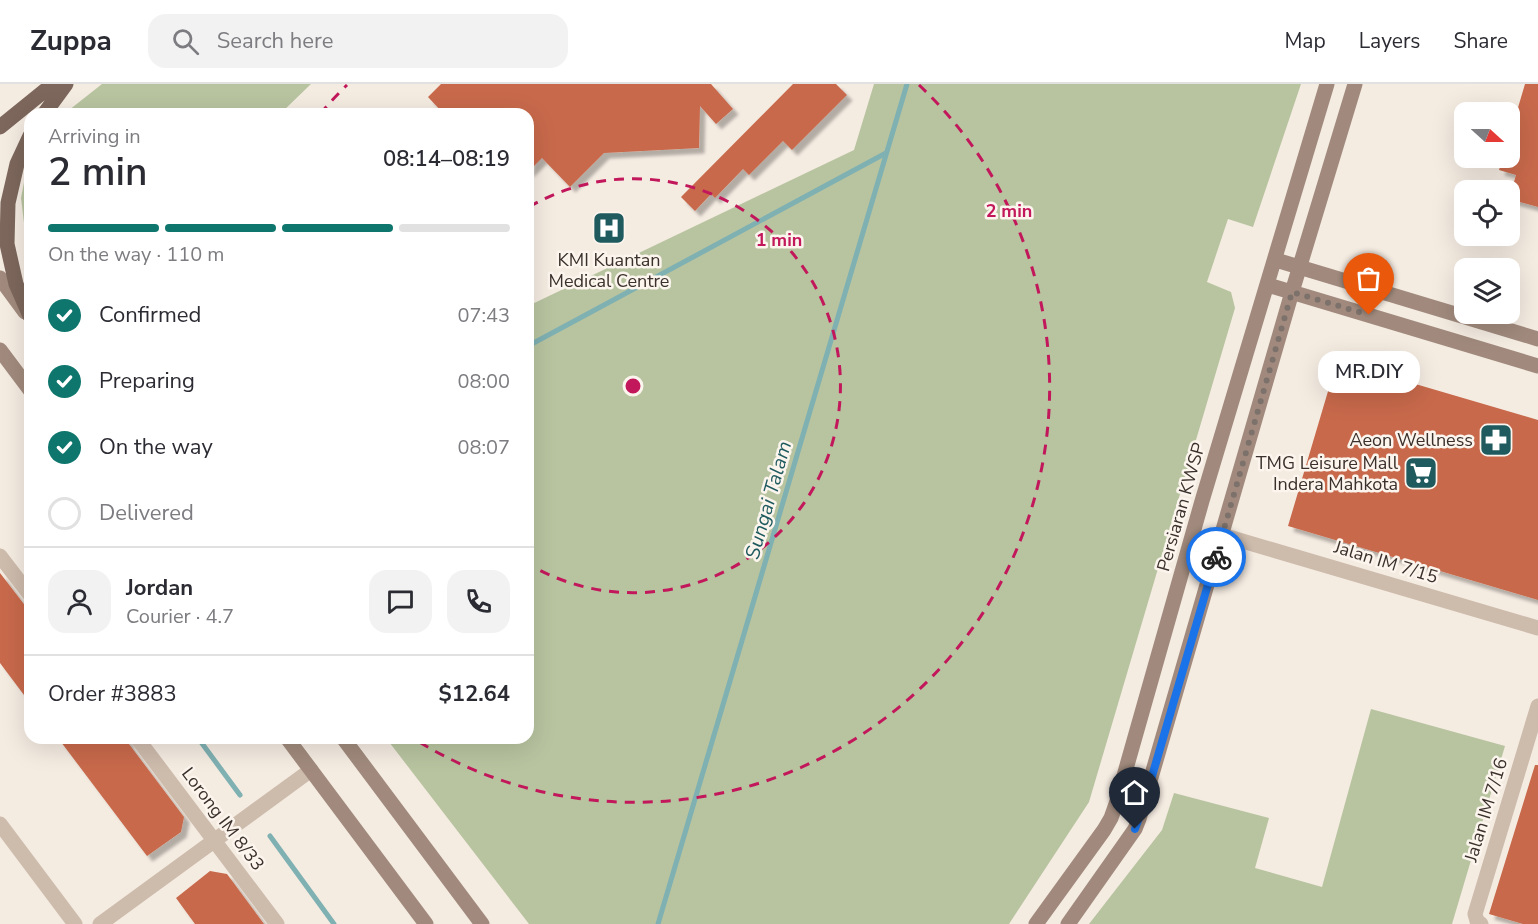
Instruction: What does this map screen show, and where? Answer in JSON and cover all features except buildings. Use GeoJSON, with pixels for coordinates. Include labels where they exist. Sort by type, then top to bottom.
{"type":"FeatureCollection","features":[{"type":"Feature","properties":{"kind":"main road"},"geometry":{"type":"LineString","coordinates":[[0,127],[53,84]]}},
{"type":"Feature","properties":{"kind":"main road"},"geometry":{"type":"LineString","coordinates":[[48,108],[66,84]]}},
{"type":"Feature","properties":{"kind":"main road"},"geometry":{"type":"LineString","coordinates":[[24,149],[17,164],[8,203],[7,244],[16,284],[24,303]]}},
{"type":"Feature","properties":{"kind":"street","name":"Persiaran KWSP"},"geometry":{"type":"LineString","coordinates":[[1036,924],[1111,818],[1116,804],[1202,501],[1328,84]]}},
{"type":"Feature","properties":{"kind":"street"},"geometry":{"type":"LineString","coordinates":[[1068,924],[1135,829],[1139,819],[1355,84]]}},
{"type":"Feature","properties":{"kind":"street"},"geometry":{"type":"LineString","coordinates":[[1276,260],[1538,339]]}},
{"type":"Feature","properties":{"kind":"street"},"geometry":{"type":"LineString","coordinates":[[0,278],[24,309]]}},
{"type":"Feature","properties":{"kind":"street"},"geometry":{"type":"LineString","coordinates":[[1268,285],[1538,366]]}},
{"type":"Feature","properties":{"kind":"street"},"geometry":{"type":"LineString","coordinates":[[0,350],[24,382]]}},
{"type":"Feature","properties":{"kind":"street"},"geometry":{"type":"LineString","coordinates":[[1202,501],[1230,509]]}},
{"type":"Feature","properties":{"kind":"street","name":"Jalan IM 7/15"},"geometry":{"type":"LineString","coordinates":[[1222,535],[1538,628]]}},
{"type":"Feature","properties":{"kind":"street"},"geometry":{"type":"LineString","coordinates":[[0,556],[24,588]]}},
{"type":"Feature","properties":{"kind":"street","name":"Jalan IM 7/16"},"geometry":{"type":"LineString","coordinates":[[1481,924],[1477,921],[1475,914],[1538,706]]}},
{"type":"Feature","properties":{"kind":"street","name":"Lorong IM 8/33"},"geometry":{"type":"LineString","coordinates":[[142,744],[277,924]]}},
{"type":"Feature","properties":{"kind":"street"},"geometry":{"type":"LineString","coordinates":[[292,744],[426,924]]}},
{"type":"Feature","properties":{"kind":"street"},"geometry":{"type":"LineString","coordinates":[[347,744],[482,924]]}},
{"type":"Feature","properties":{"kind":"street"},"geometry":{"type":"LineString","coordinates":[[100,924],[311,770]]}},
{"type":"Feature","properties":{"kind":"street"},"geometry":{"type":"LineString","coordinates":[[0,824],[75,924]]}},
{"type":"Feature","properties":{"kind":"green space"},"geometry":{"type":"Polygon","coordinates":[[[102,84],[311,84],[286,108],[72,108],[102,84]]]}},
{"type":"Feature","properties":{"kind":"green space"},"geometry":{"type":"Polygon","coordinates":[[[874,84],[1301,84],[1253,227],[1228,219],[1207,282],[1231,292],[1235,308],[1089,802],[1009,924],[529,924],[391,744],[534,744],[534,303],[854,150],[874,84]]]}},
{"type":"Feature","properties":{"kind":"green space"},"geometry":{"type":"Polygon","coordinates":[[[24,182],[24,223],[21,198],[24,182]]]}},
{"type":"Feature","properties":{"kind":"green space"},"geometry":{"type":"Polygon","coordinates":[[[1371,709],[1505,746],[1452,924],[1089,924],[1162,830],[1174,793],[1269,818],[1255,868],[1322,887],[1371,709]]]}},
{"type":"Feature","properties":{"kind":"waterway","name":"Sungai Talam"},"geometry":{"type":"LineString","coordinates":[[658,924],[907,84]]}},
{"type":"Feature","properties":{"kind":"waterway"},"geometry":{"type":"LineString","coordinates":[[534,343],[886,153]]}},
{"type":"Feature","properties":{"kind":"waterway"},"geometry":{"type":"LineString","coordinates":[[202,744],[240,795]]}},
{"type":"Feature","properties":{"kind":"waterway"},"geometry":{"type":"LineString","coordinates":[[270,836],[334,924]]}},
{"type":"Feature","properties":{"kind":"way so far"},"geometry":{"type":"LineString","coordinates":[[1216,557],[1292,292],[1369,315]]}},
{"type":"Feature","properties":{"kind":"place","name":"KMI Kuantan Medical Centre"},"geometry":{"type":"Point","coordinates":[609,228]}},
{"type":"Feature","properties":{"kind":"place","name":"MR.DIY"},"geometry":{"type":"Point","coordinates":[1369,315]}},
{"type":"Feature","properties":{"kind":"place","name":"Aeon Wellness"},"geometry":{"type":"Point","coordinates":[1496,440]}},
{"type":"Feature","properties":{"kind":"place","name":"TMG Leisure Mall Indera Mahkota"},"geometry":{"type":"Point","coordinates":[1421,473]}},
{"type":"Feature","properties":{"kind":"route"},"geometry":{"type":"LineString","coordinates":[[1135,829],[1216,557]]}}]}
